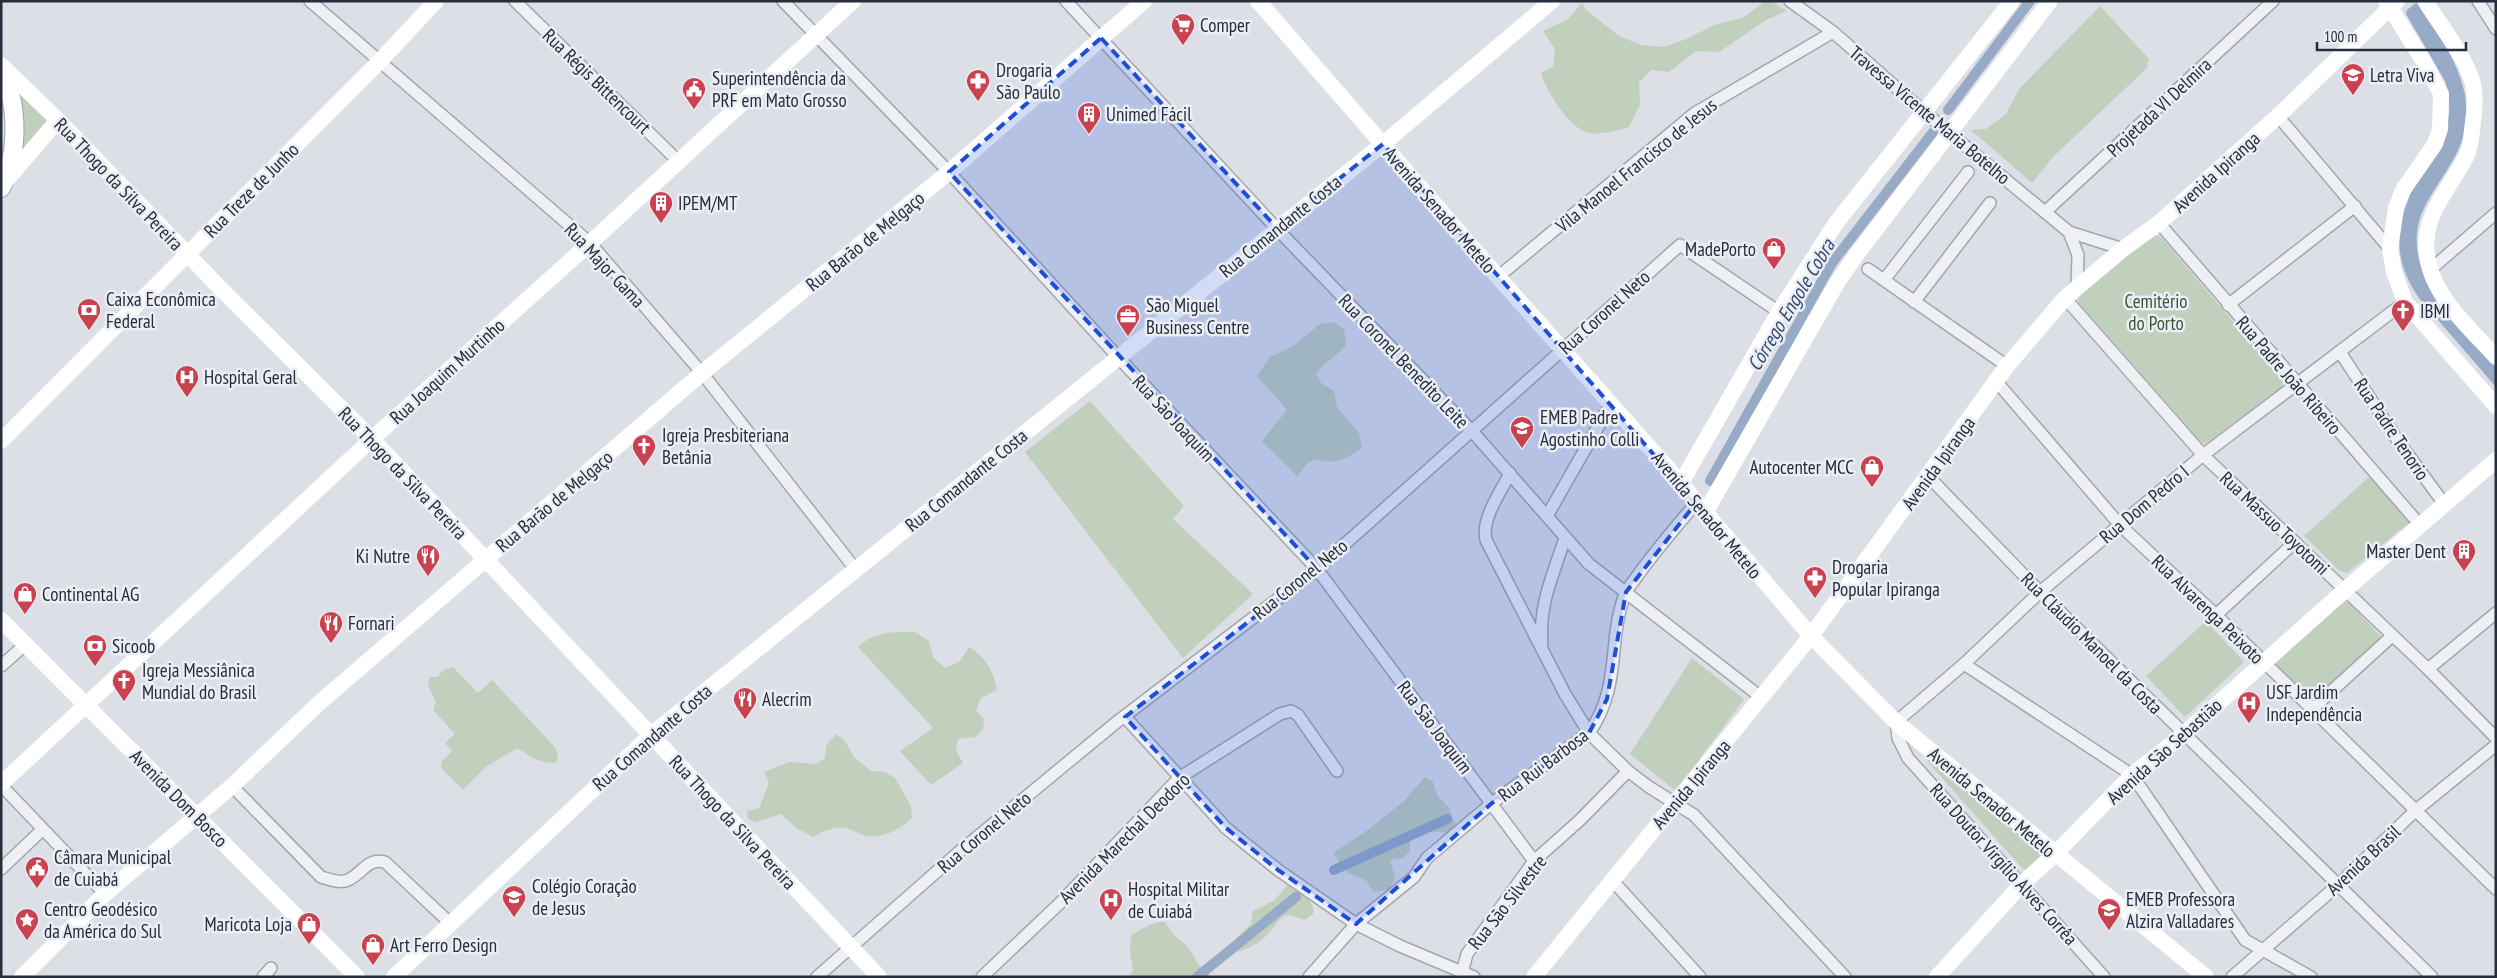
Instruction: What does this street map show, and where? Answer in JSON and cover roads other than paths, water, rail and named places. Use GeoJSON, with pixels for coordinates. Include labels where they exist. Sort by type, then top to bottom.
{"type":"FeatureCollection","features":[{"type":"Feature","properties":{"kind":"main road"},"geometry":{"type":"LineString","coordinates":[[1,70],[9,91],[14,123],[12,154],[3,185]]}},
{"type":"Feature","properties":{"kind":"street","name":"Rua Major Gama"},"geometry":{"type":"LineString","coordinates":[[310,1],[378,62],[590,243],[702,373],[856,570]]}},
{"type":"Feature","properties":{"kind":"street","name":"Rua Treze de Junho"},"geometry":{"type":"LineString","coordinates":[[1,441],[378,62],[436,1]]}},
{"type":"Feature","properties":{"kind":"street","name":"Rua Régis Bittencourt"},"geometry":{"type":"LineString","coordinates":[[515,1],[678,161]]}},
{"type":"Feature","properties":{"kind":"street","name":"Rua São Joaquim"},"geometry":{"type":"LineString","coordinates":[[783,1],[949,172],[1117,356],[1316,569],[1534,862]]}},
{"type":"Feature","properties":{"kind":"street","name":"Rua Joaquim Murtinho"},"geometry":{"type":"LineString","coordinates":[[1,785],[372,439],[590,243],[853,1]]}},
{"type":"Feature","properties":{"kind":"street","name":"Rua Coronel Benedito Leite"},"geometry":{"type":"LineString","coordinates":[[1066,1],[1276,228],[1471,430],[1589,564],[1762,698]]}},
{"type":"Feature","properties":{"kind":"street","name":"Rua Barão de Melgaço"},"geometry":{"type":"LineString","coordinates":[[22,977],[105,894],[232,786],[318,704],[702,373],[949,172],[1144,1]]}},
{"type":"Feature","properties":{"kind":"street","name":"Avenida Senador Metelo"},"geometry":{"type":"LineString","coordinates":[[1258,1],[1498,277],[1564,348],[1811,636],[1896,722],[2206,977]]}},
{"type":"Feature","properties":{"kind":"street","name":"Rua Comandante Costa"},"geometry":{"type":"LineString","coordinates":[[394,977],[651,735],[1117,356],[1383,144],[1552,1]]}},
{"type":"Feature","properties":{"kind":"street","name":"Travessa Vicente Maria Botelho"},"geometry":{"type":"LineString","coordinates":[[1790,1],[1812,15],[1833,32],[1924,112],[2069,232],[2123,249]]}},
{"type":"Feature","properties":{"kind":"street"},"geometry":{"type":"LineString","coordinates":[[1805,1],[1812,15]]}},
{"type":"Feature","properties":{"kind":"street"},"geometry":{"type":"LineString","coordinates":[[1681,483],[1779,312],[1836,223],[2012,1]]}},
{"type":"Feature","properties":{"kind":"street"},"geometry":{"type":"LineString","coordinates":[[1700,508],[1837,283],[1857,254],[2050,1]]}},
{"type":"Feature","properties":{"kind":"street","name":"Projetada VI Delmira"},"geometry":{"type":"LineString","coordinates":[[2045,212],[2273,1]]}},
{"type":"Feature","properties":{"kind":"street"},"geometry":{"type":"LineString","coordinates":[[2425,1],[2472,80],[2475,99],[2468,153],[2437,202],[2428,225],[2425,249],[2430,270],[2443,295],[2496,357]]}},
{"type":"Feature","properties":{"kind":"street"},"geometry":{"type":"LineString","coordinates":[[2478,1],[2496,29]]}},
{"type":"Feature","properties":{"kind":"street"},"geometry":{"type":"LineString","coordinates":[[2391,4],[2435,80],[2440,94],[2441,111],[2440,129],[2435,144],[2404,190],[2396,208],[2390,249],[2394,272],[2406,302],[2496,406]]}},
{"type":"Feature","properties":{"kind":"street","name":"Avenida Ipiranga"},"geometry":{"type":"LineString","coordinates":[[1534,977],[1811,636],[2007,366],[2071,293],[2123,249],[2159,223],[2278,116],[2391,4]]}},
{"type":"Feature","properties":{"kind":"street","name":"Vila Manoel Francisco de Jesus"},"geometry":{"type":"LineString","coordinates":[[1498,277],[1695,113],[1833,32]]}},
{"type":"Feature","properties":{"kind":"street","name":"Rua Thogo da Silva Pereira"},"geometry":{"type":"LineString","coordinates":[[1,65],[58,120],[187,254],[372,439],[879,977]]}},
{"type":"Feature","properties":{"kind":"street"},"geometry":{"type":"LineString","coordinates":[[2278,116],[2390,249]]}},
{"type":"Feature","properties":{"kind":"street"},"geometry":{"type":"LineString","coordinates":[[3,185],[58,120]]}},
{"type":"Feature","properties":{"kind":"street"},"geometry":{"type":"LineString","coordinates":[[1884,280],[1968,172]]}},
{"type":"Feature","properties":{"kind":"street"},"geometry":{"type":"LineString","coordinates":[[1914,302],[1990,203]]}},
{"type":"Feature","properties":{"kind":"street"},"geometry":{"type":"LineString","coordinates":[[2228,305],[2355,206]]}},
{"type":"Feature","properties":{"kind":"street"},"geometry":{"type":"LineString","coordinates":[[2430,270],[2496,213]]}},
{"type":"Feature","properties":{"kind":"street","name":"Rua Padre João Ribeiro"},"geometry":{"type":"LineString","coordinates":[[2159,223],[2296,384],[2420,525]]}},
{"type":"Feature","properties":{"kind":"street","name":"Travessa Vicente Maria Botelho"},"geometry":{"type":"LineString","coordinates":[[2069,232],[2078,256],[2071,293]]}},
{"type":"Feature","properties":{"kind":"street","name":"Rua Coronel Neto"},"geometry":{"type":"LineString","coordinates":[[817,977],[959,852],[1125,717],[1316,569],[1680,246],[1779,312]]}},
{"type":"Feature","properties":{"kind":"street"},"geometry":{"type":"LineString","coordinates":[[1868,269],[2007,366]]}},
{"type":"Feature","properties":{"kind":"street","name":"Rua Massuo Toyotomi"},"geometry":{"type":"LineString","coordinates":[[2071,293],[2203,455],[2428,669],[2496,738]]}},
{"type":"Feature","properties":{"kind":"street","name":"Rua Dom Pedro I"},"geometry":{"type":"LineString","coordinates":[[1896,722],[1964,664],[2040,592],[2203,455],[2406,302]]}},
{"type":"Feature","properties":{"kind":"street","name":"Rua Padre Tenorio"},"geometry":{"type":"LineString","coordinates":[[2340,352],[2398,441],[2445,505]]}},
{"type":"Feature","properties":{"kind":"street","name":"Rua Alvarenga Peixoto"},"geometry":{"type":"LineString","coordinates":[[1996,381],[2120,525],[2216,615],[2496,889]]}},
{"type":"Feature","properties":{"kind":"street"},"geometry":{"type":"LineString","coordinates":[[1547,516],[1611,404]]}},
{"type":"Feature","properties":{"kind":"street","name":"Avenida São Sebastião"},"geometry":{"type":"LineString","coordinates":[[1937,977],[2022,884],[2055,854],[2132,775],[2184,734],[2345,590],[2496,460]]}},
{"type":"Feature","properties":{"kind":"street"},"geometry":{"type":"LineString","coordinates":[[1510,473],[1488,519],[1484,533],[1565,694],[1589,733],[1628,771],[1694,815],[1845,977]]}},
{"type":"Feature","properties":{"kind":"street","name":"Rua Cláudio Manoel da Costa"},"geometry":{"type":"LineString","coordinates":[[1928,475],[2040,592],[2432,977]]}},
{"type":"Feature","properties":{"kind":"street","name":"Rua Rui Barbosa"},"geometry":{"type":"LineString","coordinates":[[1309,977],[1356,924],[1414,877],[1427,858],[1492,804],[1589,733],[1600,717],[1607,699],[1620,612],[1626,592],[1647,562],[1700,508]]}},
{"type":"Feature","properties":{"kind":"street"},"geometry":{"type":"LineString","coordinates":[[1543,650],[1540,629],[1544,605],[1565,538]]}},
{"type":"Feature","properties":{"kind":"street"},"geometry":{"type":"LineString","coordinates":[[2216,615],[2295,542]]}},
{"type":"Feature","properties":{"kind":"street"},"geometry":{"type":"LineString","coordinates":[[2428,669],[2496,613]]}},
{"type":"Feature","properties":{"kind":"street","name":"Avenida Dom Bosco"},"geometry":{"type":"LineString","coordinates":[[1,620],[357,977]]}},
{"type":"Feature","properties":{"kind":"street"},"geometry":{"type":"LineString","coordinates":[[2312,709],[2392,636]]}},
{"type":"Feature","properties":{"kind":"street"},"geometry":{"type":"LineString","coordinates":[[1,666],[26,644]]}},
{"type":"Feature","properties":{"kind":"street"},"geometry":{"type":"LineString","coordinates":[[1964,664],[2132,775],[2245,940],[2310,977]]}},
{"type":"Feature","properties":{"kind":"street","name":"Avenida Marechal Deodoro"},"geometry":{"type":"LineString","coordinates":[[982,977],[1060,903],[1179,778],[1280,714],[1291,711],[1308,726],[1337,770]]}},
{"type":"Feature","properties":{"kind":"street"},"geometry":{"type":"LineString","coordinates":[[1125,717],[1226,828],[1270,864],[1356,924],[1461,974],[1474,977]]}},
{"type":"Feature","properties":{"kind":"street","name":"Rua Doutor Virgílio Alves Corrêa"},"geometry":{"type":"LineString","coordinates":[[1896,722],[1898,738],[1908,758],[2104,977]]}},
{"type":"Feature","properties":{"kind":"street","name":"Avenida Brasil"},"geometry":{"type":"LineString","coordinates":[[2232,977],[2260,950],[2338,885],[2415,811],[2496,746]]}},
{"type":"Feature","properties":{"kind":"street","name":"Rua São Silvestre"},"geometry":{"type":"LineString","coordinates":[[1461,974],[1466,954],[1534,862],[1595,806],[1628,771]]}},
{"type":"Feature","properties":{"kind":"street"},"geometry":{"type":"LineString","coordinates":[[1,785],[105,894]]}},
{"type":"Feature","properties":{"kind":"street"},"geometry":{"type":"LineString","coordinates":[[232,786],[321,877],[334,881],[347,881],[371,862],[385,862],[451,924]]}},
{"type":"Feature","properties":{"kind":"street"},"geometry":{"type":"LineString","coordinates":[[1,869],[42,830]]}},
{"type":"Feature","properties":{"kind":"street"},"geometry":{"type":"LineString","coordinates":[[1612,880],[1700,977]]}},
{"type":"Feature","properties":{"kind":"street"},"geometry":{"type":"LineString","coordinates":[[263,977],[271,968]]}},
{"type":"Feature","properties":{"kind":"water"},"geometry":{"type":"Polygon","coordinates":[[[2417,2],[2433,23],[2457,69],[2464,92],[2467,117],[2462,141],[2454,159],[2420,217],[2417,233],[2418,252],[2423,273],[2496,364],[2496,387],[2419,298],[2408,278],[2401,259],[2399,241],[2406,205],[2422,169],[2445,127],[2449,110],[2445,81],[2406,14],[2407,10],[2417,2]]]}},
{"type":"Feature","properties":{"kind":"waterway","name":"Córrego Engole Cobra"},"geometry":{"type":"LineString","coordinates":[[1948,110],[2030,1]]}},
{"type":"Feature","properties":{"kind":"waterway","name":"Córrego Engole Cobra"},"geometry":{"type":"LineString","coordinates":[[1710,481],[1832,263],[1933,132]]}},
{"type":"Feature","properties":{"kind":"waterway","name":"Córrego Engole Cobra"},"geometry":{"type":"LineString","coordinates":[[1334,870],[1447,819]]}},
{"type":"Feature","properties":{"kind":"waterway","name":"Córrego Engole Cobra"},"geometry":{"type":"LineString","coordinates":[[1197,977],[1296,897]]}},
{"type":"Feature","properties":{"kind":"place","name":"Comper"},"geometry":{"type":"Point","coordinates":[1183,46]}},
{"type":"Feature","properties":{"kind":"place","name":"Letra Viva"},"geometry":{"type":"Point","coordinates":[2353,96]}},
{"type":"Feature","properties":{"kind":"place","name":"Drogaria São Paulo"},"geometry":{"type":"Point","coordinates":[978,102]}},
{"type":"Feature","properties":{"kind":"place","name":"Superintendência da PRF em Mato Grosso"},"geometry":{"type":"Point","coordinates":[694,110]}},
{"type":"Feature","properties":{"kind":"place","name":"Unimed Fácil"},"geometry":{"type":"Point","coordinates":[1089,135]}},
{"type":"Feature","properties":{"kind":"place","name":"IPEM/MT"},"geometry":{"type":"Point","coordinates":[661,224]}},
{"type":"Feature","properties":{"kind":"place","name":"MadePorto"},"geometry":{"type":"Point","coordinates":[1774,270]}},
{"type":"Feature","properties":{"kind":"place","name":"Caixa Econômica Federal"},"geometry":{"type":"Point","coordinates":[89,331]}},
{"type":"Feature","properties":{"kind":"place","name":"IBMI"},"geometry":{"type":"Point","coordinates":[2403,332]}},
{"type":"Feature","properties":{"kind":"place","name":"São Miguel Business Centre"},"geometry":{"type":"Point","coordinates":[1128,337]}},
{"type":"Feature","properties":{"kind":"place","name":"Hospital Geral"},"geometry":{"type":"Point","coordinates":[187,398]}},
{"type":"Feature","properties":{"kind":"place","name":"EMEB Padre Agostinho Colli"},"geometry":{"type":"Point","coordinates":[1522,449]}},
{"type":"Feature","properties":{"kind":"place","name":"Igreja Presbiteriana Betânia"},"geometry":{"type":"Point","coordinates":[644,467]}},
{"type":"Feature","properties":{"kind":"place","name":"Autocenter MCC"},"geometry":{"type":"Point","coordinates":[1872,488]}},
{"type":"Feature","properties":{"kind":"place","name":"Master Dent"},"geometry":{"type":"Point","coordinates":[2464,572]}},
{"type":"Feature","properties":{"kind":"place","name":"Ki Nutre"},"geometry":{"type":"Point","coordinates":[428,577]}},
{"type":"Feature","properties":{"kind":"place","name":"Drogaria Popular Ipiranga"},"geometry":{"type":"Point","coordinates":[1815,599]}},
{"type":"Feature","properties":{"kind":"place","name":"Continental AG"},"geometry":{"type":"Point","coordinates":[25,615]}},
{"type":"Feature","properties":{"kind":"place","name":"Fornari"},"geometry":{"type":"Point","coordinates":[331,644]}},
{"type":"Feature","properties":{"kind":"place","name":"Sicoob"},"geometry":{"type":"Point","coordinates":[95,667]}},
{"type":"Feature","properties":{"kind":"place","name":"Igreja Messiânica Mundial do Brasil"},"geometry":{"type":"Point","coordinates":[124,702]}},
{"type":"Feature","properties":{"kind":"place","name":"Alecrim"},"geometry":{"type":"Point","coordinates":[745,720]}},
{"type":"Feature","properties":{"kind":"place","name":"USF Jardim Independência"},"geometry":{"type":"Point","coordinates":[2249,724]}},
{"type":"Feature","properties":{"kind":"place","name":"Câmara Municipal de Cuiabá"},"geometry":{"type":"Point","coordinates":[37,889]}},
{"type":"Feature","properties":{"kind":"place","name":"Colégio Coração de Jesus"},"geometry":{"type":"Point","coordinates":[514,918]}},
{"type":"Feature","properties":{"kind":"place","name":"Hospital Militar de Cuiabá"},"geometry":{"type":"Point","coordinates":[1111,921]}},
{"type":"Feature","properties":{"kind":"place","name":"EMEB Professora Alzira Valladares"},"geometry":{"type":"Point","coordinates":[2109,931]}},
{"type":"Feature","properties":{"kind":"place","name":"Centro Geodésico da América do Sul"},"geometry":{"type":"Point","coordinates":[27,941]}},
{"type":"Feature","properties":{"kind":"place","name":"Maricota Loja"},"geometry":{"type":"Point","coordinates":[309,945]}},
{"type":"Feature","properties":{"kind":"place","name":"Art Ferro Design"},"geometry":{"type":"Point","coordinates":[373,966]}},
{"type":"Feature","properties":{"kind":"park label","name":"Cemitério do Porto"},"geometry":{"type":"Point","coordinates":[2156,312]}}]}
